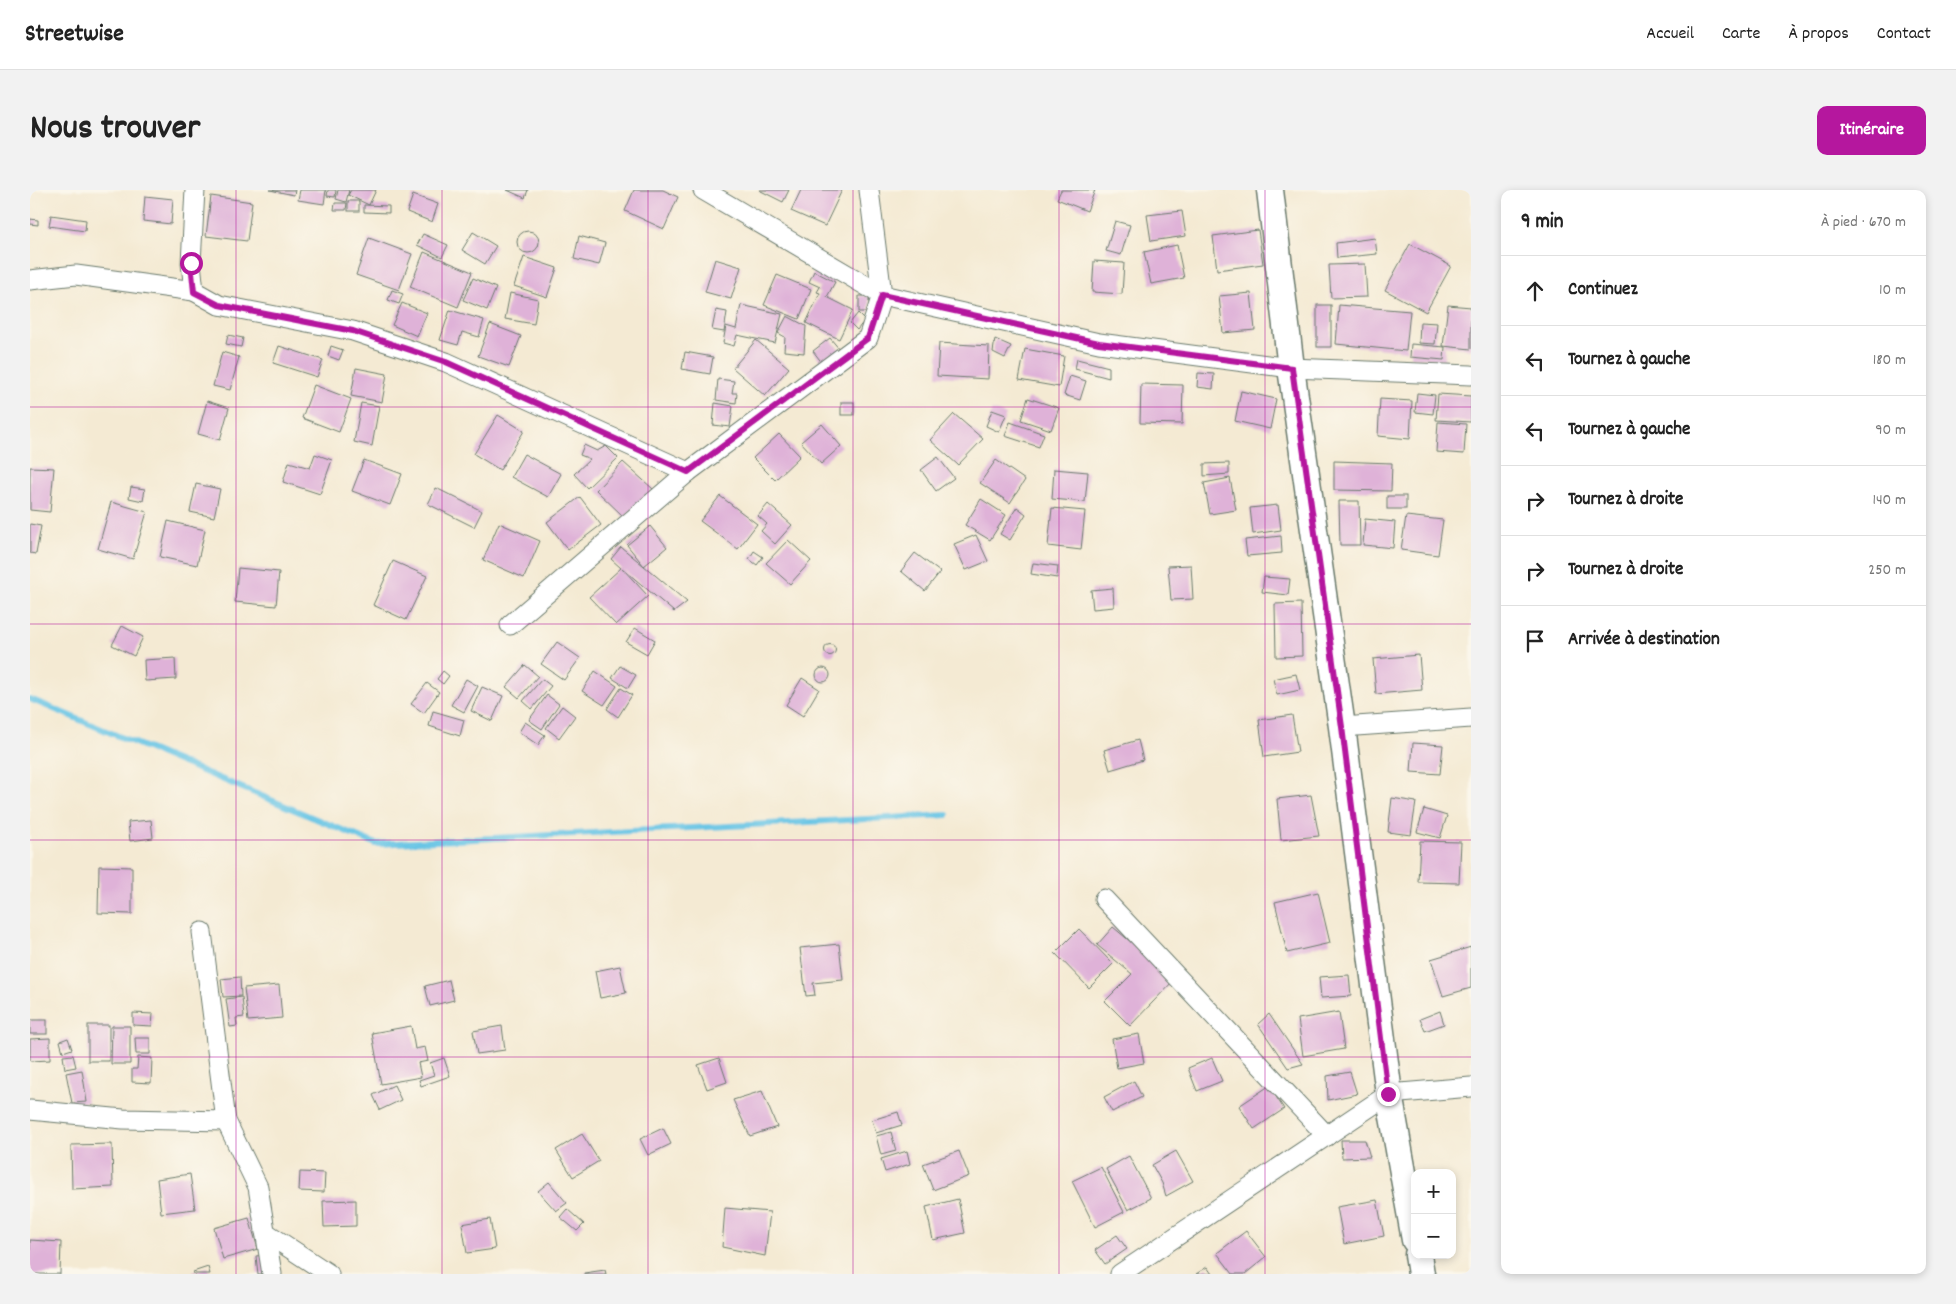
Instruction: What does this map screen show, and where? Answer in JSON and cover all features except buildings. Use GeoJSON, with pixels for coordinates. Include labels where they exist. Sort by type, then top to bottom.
{"type":"FeatureCollection","features":[{"type":"Feature","properties":{"kind":"street"},"geometry":{"type":"LineString","coordinates":[[194,292],[191,263],[195,190]]}},
{"type":"Feature","properties":{"kind":"street"},"geometry":{"type":"LineString","coordinates":[[703,190],[882,295],[1099,343],[1292,368],[1471,375]]}},
{"type":"Feature","properties":{"kind":"street"},"geometry":{"type":"LineString","coordinates":[[510,625],[688,472],[868,338],[882,295],[869,190]]}},
{"type":"Feature","properties":{"kind":"street"},"geometry":{"type":"LineString","coordinates":[[1270,190],[1292,368],[1342,727],[1388,1094],[1411,1218]]}},
{"type":"Feature","properties":{"kind":"street"},"geometry":{"type":"LineString","coordinates":[[30,280],[76,275],[194,292],[219,305],[353,331],[446,362],[688,472]]}},
{"type":"Feature","properties":{"kind":"street"},"geometry":{"type":"LineString","coordinates":[[1342,727],[1471,718]]}},
{"type":"Feature","properties":{"kind":"street"},"geometry":{"type":"LineString","coordinates":[[1104,899],[1326,1136]]}},
{"type":"Feature","properties":{"kind":"street"},"geometry":{"type":"LineString","coordinates":[[202,932],[226,1120],[258,1187],[272,1274]]}},
{"type":"Feature","properties":{"kind":"street"},"geometry":{"type":"LineString","coordinates":[[1120,1274],[1388,1094],[1471,1087]]}},
{"type":"Feature","properties":{"kind":"street"},"geometry":{"type":"LineString","coordinates":[[30,1110],[123,1119],[226,1120]]}},
{"type":"Feature","properties":{"kind":"street"},"geometry":{"type":"LineString","coordinates":[[265,1232],[329,1274]]}},
{"type":"Feature","properties":{"kind":"street"},"geometry":{"type":"LineString","coordinates":[[1419,1259],[1421,1274]]}},
{"type":"Feature","properties":{"kind":"waterway"},"geometry":{"type":"LineString","coordinates":[[30,699],[376,844],[947,815]]}},
{"type":"Feature","properties":{"kind":"route"},"geometry":{"type":"LineString","coordinates":[[191,263],[194,292],[219,305],[353,331],[446,362],[688,472],[868,338],[882,295],[1099,343],[1292,368],[1342,727],[1388,1094]]}}]}
